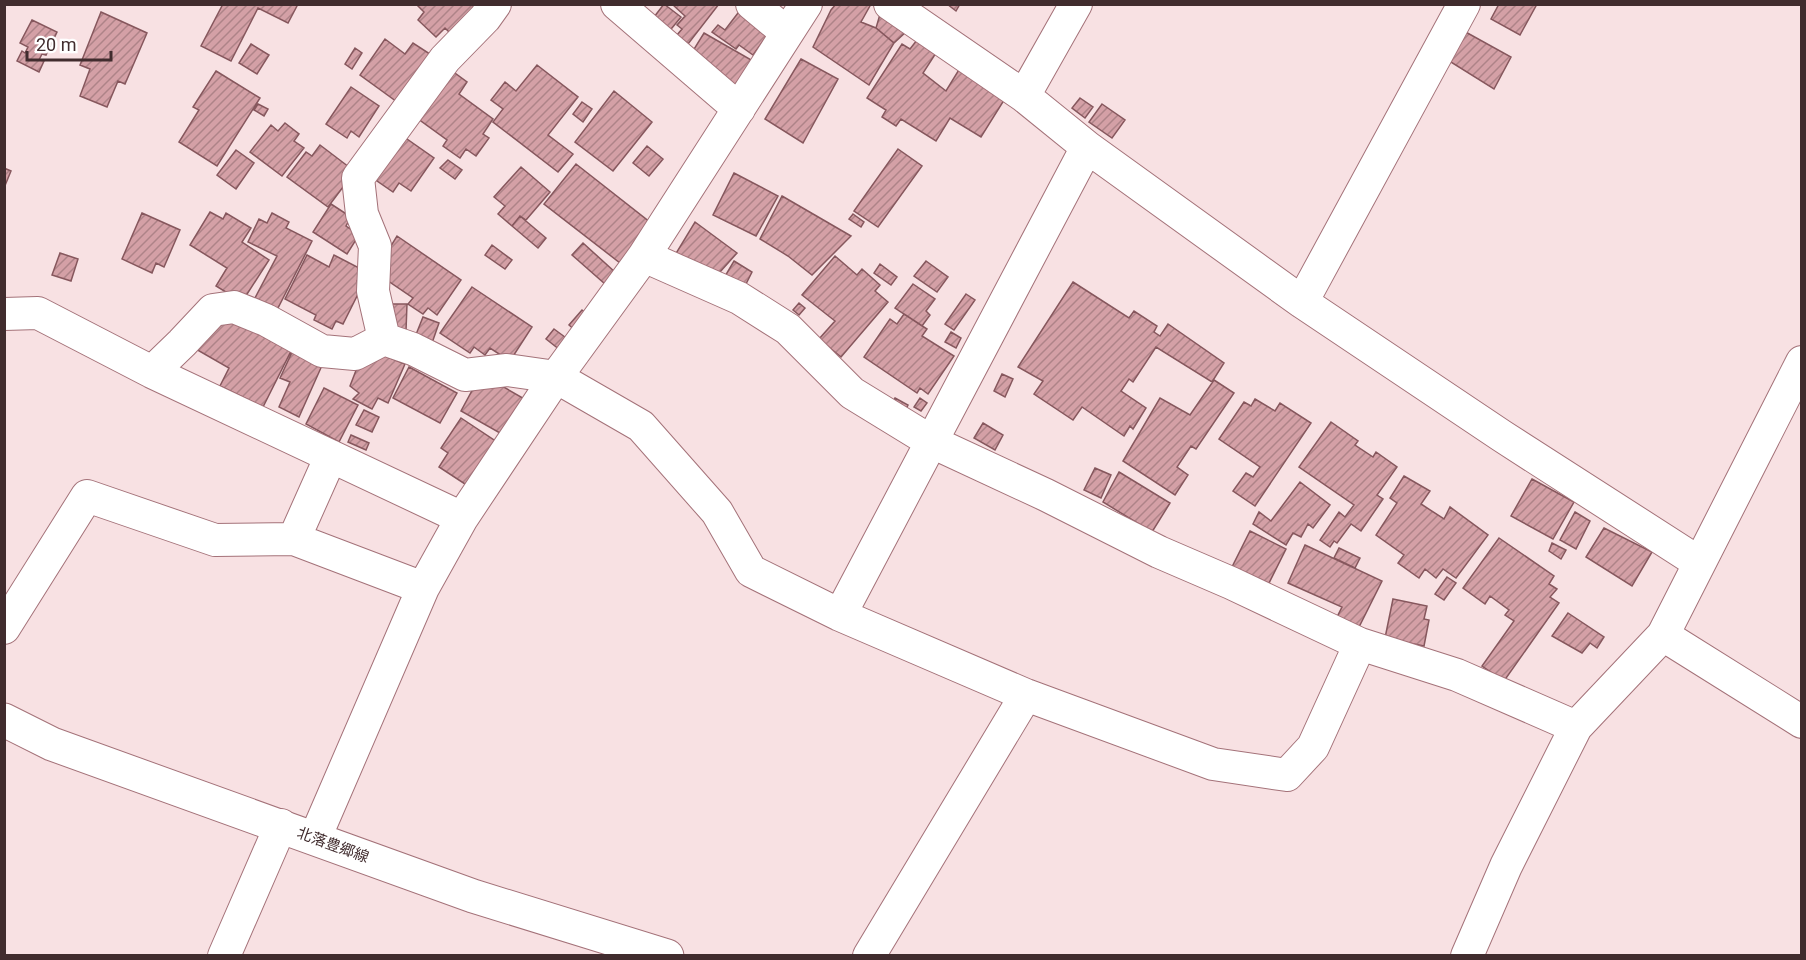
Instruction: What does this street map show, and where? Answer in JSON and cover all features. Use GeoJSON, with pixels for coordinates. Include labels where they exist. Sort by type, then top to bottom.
{"type":"FeatureCollection","features":[{"type":"Feature","properties":{"kind":"main road","name":"北落豊郷線"},"geometry":{"type":"LineString","coordinates":[[4,720],[52,744],[473,896],[668,956]]}},
{"type":"Feature","properties":{"kind":"street"},"geometry":{"type":"LineString","coordinates":[[384,339],[373,291],[375,246],[362,214],[358,178],[445,59],[495,4]]}},
{"type":"Feature","properties":{"kind":"street"},"geometry":{"type":"LineString","coordinates":[[617,4],[739,109]]}},
{"type":"Feature","properties":{"kind":"street"},"geometry":{"type":"LineString","coordinates":[[752,4],[787,33]]}},
{"type":"Feature","properties":{"kind":"street"},"geometry":{"type":"LineString","coordinates":[[315,838],[423,588],[462,518],[556,377],[644,256],[806,4]]}},
{"type":"Feature","properties":{"kind":"street"},"geometry":{"type":"LineString","coordinates":[[890,4],[1024,96],[1088,147],[1302,302],[1502,436],[1698,562]]}},
{"type":"Feature","properties":{"kind":"street"},"geometry":{"type":"LineString","coordinates":[[1024,96],[1076,4]]}},
{"type":"Feature","properties":{"kind":"street"},"geometry":{"type":"LineString","coordinates":[[1302,302],[1464,4]]}},
{"type":"Feature","properties":{"kind":"street"},"geometry":{"type":"LineString","coordinates":[[840,615],[1088,147]]}},
{"type":"Feature","properties":{"kind":"street"},"geometry":{"type":"LineString","coordinates":[[644,256],[739,298],[788,329],[852,393],[932,442],[1046,495],[1159,552],[1360,644],[1457,675],[1576,727]]}},
{"type":"Feature","properties":{"kind":"street"},"geometry":{"type":"LineString","coordinates":[[152,372],[213,310],[234,307],[266,320],[322,351],[355,354],[384,339],[413,349],[465,375],[507,370],[556,377],[641,426],[717,512],[751,571],[840,615],[1026,695],[1213,764],[1287,775],[1313,747],[1360,644]]}},
{"type":"Feature","properties":{"kind":"street"},"geometry":{"type":"LineString","coordinates":[[4,314],[38,313],[152,372],[462,518]]}},
{"type":"Feature","properties":{"kind":"street"},"geometry":{"type":"LineString","coordinates":[[1467,956],[1506,866],[1576,727],[1663,635],[1698,562],[1802,362]]}},
{"type":"Feature","properties":{"kind":"street"},"geometry":{"type":"LineString","coordinates":[[294,539],[331,456]]}},
{"type":"Feature","properties":{"kind":"street"},"geometry":{"type":"LineString","coordinates":[[4,628],[87,496],[215,540],[294,539],[423,588]]}},
{"type":"Feature","properties":{"kind":"street"},"geometry":{"type":"LineString","coordinates":[[1663,635],[1802,722]]}},
{"type":"Feature","properties":{"kind":"street"},"geometry":{"type":"LineString","coordinates":[[869,956],[1026,695]]}},
{"type":"Feature","properties":{"kind":"street"},"geometry":{"type":"LineString","coordinates":[[224,956],[281,825]]}},
{"type":"Feature","properties":{"kind":"building"},"geometry":{"type":"Polygon","coordinates":[[[223,4],[298,4],[288,23],[258,8],[231,61],[201,46],[223,4]]]}},
{"type":"Feature","properties":{"kind":"building"},"geometry":{"type":"Polygon","coordinates":[[[416,4],[476,5],[450,33],[445,28],[436,37],[418,20],[424,12],[416,4]]]}},
{"type":"Feature","properties":{"kind":"building"},"geometry":{"type":"Polygon","coordinates":[[[664,4],[681,17],[667,34],[651,21],[664,4]]]}},
{"type":"Feature","properties":{"kind":"building"},"geometry":{"type":"Polygon","coordinates":[[[672,4],[719,4],[688,44],[677,35],[682,29],[677,25],[685,16],[672,4]]]}},
{"type":"Feature","properties":{"kind":"building"},"geometry":{"type":"Polygon","coordinates":[[[836,4],[871,4],[861,22],[876,28],[894,43],[869,85],[813,47],[836,4]]]}},
{"type":"Feature","properties":{"kind":"building"},"geometry":{"type":"Polygon","coordinates":[[[947,4],[960,4],[956,11],[947,4]]]}},
{"type":"Feature","properties":{"kind":"building"},"geometry":{"type":"Polygon","coordinates":[[[1499,4],[1537,4],[1520,35],[1491,19],[1499,4]]]}},
{"type":"Feature","properties":{"kind":"building"},"geometry":{"type":"Polygon","coordinates":[[[741,9],[771,30],[753,55],[739,45],[736,49],[712,32],[718,25],[725,30],[741,9]]]}},
{"type":"Feature","properties":{"kind":"building"},"geometry":{"type":"Polygon","coordinates":[[[881,11],[909,29],[894,43],[876,28],[881,11]]]}},
{"type":"Feature","properties":{"kind":"building"},"geometry":{"type":"Polygon","coordinates":[[[101,12],[147,33],[125,84],[118,81],[107,107],[80,96],[90,69],[80,65],[101,12]]]}},
{"type":"Feature","properties":{"kind":"building"},"geometry":{"type":"Polygon","coordinates":[[[32,20],[57,32],[46,55],[42,54],[39,60],[44,61],[39,72],[17,61],[22,51],[25,53],[28,47],[20,43],[32,20]]]}},
{"type":"Feature","properties":{"kind":"building"},"geometry":{"type":"Polygon","coordinates":[[[1462,30],[1511,57],[1494,89],[1446,59],[1462,30]]]}},
{"type":"Feature","properties":{"kind":"building"},"geometry":{"type":"Polygon","coordinates":[[[704,33],[753,61],[737,88],[691,54],[704,33]]]}},
{"type":"Feature","properties":{"kind":"building"},"geometry":{"type":"Polygon","coordinates":[[[385,39],[405,54],[413,43],[433,56],[404,107],[360,75],[385,39]]]}},
{"type":"Feature","properties":{"kind":"building"},"geometry":{"type":"Polygon","coordinates":[[[917,40],[936,53],[923,73],[946,91],[960,68],[1006,97],[981,137],[950,118],[936,141],[901,119],[896,126],[882,117],[886,110],[867,98],[902,44],[910,49],[917,40]]]}},
{"type":"Feature","properties":{"kind":"building"},"geometry":{"type":"Polygon","coordinates":[[[251,44],[269,55],[257,74],[239,63],[251,44]]]}},
{"type":"Feature","properties":{"kind":"building"},"geometry":{"type":"Polygon","coordinates":[[[355,48],[362,53],[352,69],[345,64],[355,48]]]}},
{"type":"Feature","properties":{"kind":"building"},"geometry":{"type":"Polygon","coordinates":[[[801,59],[838,79],[803,143],[765,119],[801,59]]]}},
{"type":"Feature","properties":{"kind":"building"},"geometry":{"type":"Polygon","coordinates":[[[444,65],[467,82],[459,94],[493,119],[483,134],[489,138],[476,156],[466,149],[460,158],[443,146],[447,140],[410,113],[444,65]]]}},
{"type":"Feature","properties":{"kind":"building"},"geometry":{"type":"Polygon","coordinates":[[[537,65],[578,97],[548,135],[573,154],[558,172],[493,122],[503,109],[491,100],[505,82],[516,91],[537,65]]]}},
{"type":"Feature","properties":{"kind":"building"},"geometry":{"type":"Polygon","coordinates":[[[216,71],[260,98],[217,166],[179,142],[199,110],[193,107],[216,71]]]}},
{"type":"Feature","properties":{"kind":"building"},"geometry":{"type":"Polygon","coordinates":[[[351,87],[379,106],[359,137],[351,131],[347,138],[326,124],[351,87]]]}},
{"type":"Feature","properties":{"kind":"building"},"geometry":{"type":"Polygon","coordinates":[[[614,91],[652,122],[613,171],[575,142],[614,91]]]}},
{"type":"Feature","properties":{"kind":"building"},"geometry":{"type":"Polygon","coordinates":[[[1080,98],[1093,107],[1085,118],[1072,108],[1080,98]]]}},
{"type":"Feature","properties":{"kind":"building"},"geometry":{"type":"Polygon","coordinates":[[[582,102],[592,109],[583,122],[573,114],[582,102]]]}},
{"type":"Feature","properties":{"kind":"building"},"geometry":{"type":"Polygon","coordinates":[[[258,104],[268,109],[264,116],[254,110],[258,104]]]}},
{"type":"Feature","properties":{"kind":"building"},"geometry":{"type":"Polygon","coordinates":[[[1102,104],[1125,120],[1112,138],[1089,122],[1102,104]]]}},
{"type":"Feature","properties":{"kind":"building"},"geometry":{"type":"Polygon","coordinates":[[[285,123],[299,134],[294,141],[304,148],[282,176],[250,152],[271,125],[278,131],[285,123]]]}},
{"type":"Feature","properties":{"kind":"building"},"geometry":{"type":"Polygon","coordinates":[[[397,132],[434,158],[411,191],[399,183],[393,192],[367,174],[397,132]]]}},
{"type":"Feature","properties":{"kind":"building"},"geometry":{"type":"Polygon","coordinates":[[[320,145],[349,167],[343,174],[349,179],[328,207],[287,177],[306,152],[312,156],[320,145]]]}},
{"type":"Feature","properties":{"kind":"building"},"geometry":{"type":"Polygon","coordinates":[[[647,146],[663,159],[649,176],[633,163],[647,146]]]}},
{"type":"Feature","properties":{"kind":"building"},"geometry":{"type":"Polygon","coordinates":[[[898,149],[922,166],[878,227],[854,211],[898,149]]]}},
{"type":"Feature","properties":{"kind":"building"},"geometry":{"type":"Polygon","coordinates":[[[236,150],[254,163],[236,189],[217,175],[236,150]]]}},
{"type":"Feature","properties":{"kind":"building"},"geometry":{"type":"Polygon","coordinates":[[[448,160],[462,170],[455,179],[440,168],[448,160]]]}},
{"type":"Feature","properties":{"kind":"building"},"geometry":{"type":"Polygon","coordinates":[[[576,164],[651,223],[620,263],[544,204],[576,164]]]}},
{"type":"Feature","properties":{"kind":"building"},"geometry":{"type":"Polygon","coordinates":[[[521,167],[550,192],[526,220],[520,216],[512,226],[498,214],[505,206],[494,197],[521,167]]]}},
{"type":"Feature","properties":{"kind":"building"},"geometry":{"type":"Polygon","coordinates":[[[4,168],[11,171],[4,188],[4,168]]]}},
{"type":"Feature","properties":{"kind":"building"},"geometry":{"type":"Polygon","coordinates":[[[734,173],[778,196],[756,236],[713,215],[734,173]]]}},
{"type":"Feature","properties":{"kind":"building"},"geometry":{"type":"Polygon","coordinates":[[[782,196],[851,236],[812,275],[788,256],[760,239],[782,196]]]}},
{"type":"Feature","properties":{"kind":"building"},"geometry":{"type":"Polygon","coordinates":[[[331,204],[351,217],[346,226],[359,235],[347,254],[313,232],[331,204]]]}},
{"type":"Feature","properties":{"kind":"building"},"geometry":{"type":"Polygon","coordinates":[[[210,212],[223,219],[226,213],[251,228],[242,242],[269,260],[242,302],[216,286],[227,268],[190,245],[210,212]]]}},
{"type":"Feature","properties":{"kind":"building"},"geometry":{"type":"Polygon","coordinates":[[[142,213],[180,230],[164,267],[156,263],[152,273],[122,259],[142,213]]]}},
{"type":"Feature","properties":{"kind":"building"},"geometry":{"type":"Polygon","coordinates":[[[272,213],[289,222],[286,228],[312,241],[277,310],[255,298],[277,256],[248,242],[259,219],[267,223],[272,213]]]}},
{"type":"Feature","properties":{"kind":"building"},"geometry":{"type":"Polygon","coordinates":[[[853,214],[864,222],[861,227],[849,219],[853,214]]]}},
{"type":"Feature","properties":{"kind":"building"},"geometry":{"type":"Polygon","coordinates":[[[520,216],[546,238],[538,248],[512,226],[520,216]]]}},
{"type":"Feature","properties":{"kind":"building"},"geometry":{"type":"Polygon","coordinates":[[[695,222],[737,253],[711,282],[675,255],[695,222]]]}},
{"type":"Feature","properties":{"kind":"building"},"geometry":{"type":"Polygon","coordinates":[[[397,236],[461,280],[437,315],[428,308],[423,314],[408,304],[413,298],[375,272],[397,236]]]}},
{"type":"Feature","properties":{"kind":"building"},"geometry":{"type":"Polygon","coordinates":[[[583,243],[616,273],[605,284],[572,255],[583,243]]]}},
{"type":"Feature","properties":{"kind":"building"},"geometry":{"type":"Polygon","coordinates":[[[492,245],[512,260],[505,269],[485,255],[492,245]]]}},
{"type":"Feature","properties":{"kind":"building"},"geometry":{"type":"Polygon","coordinates":[[[60,253],[78,259],[71,281],[52,275],[60,253]]]}},
{"type":"Feature","properties":{"kind":"building"},"geometry":{"type":"Polygon","coordinates":[[[307,255],[329,267],[334,255],[363,270],[357,281],[363,284],[343,324],[336,321],[332,329],[314,320],[316,315],[285,299],[307,255]]]}},
{"type":"Feature","properties":{"kind":"building"},"geometry":{"type":"Polygon","coordinates":[[[835,256],[857,275],[862,269],[880,285],[875,291],[888,302],[841,357],[819,339],[835,321],[802,295],[835,256]]]}},
{"type":"Feature","properties":{"kind":"building"},"geometry":{"type":"Polygon","coordinates":[[[734,261],[752,272],[744,288],[721,283],[734,261]]]}},
{"type":"Feature","properties":{"kind":"building"},"geometry":{"type":"Polygon","coordinates":[[[926,261],[948,277],[937,292],[914,276],[926,261]]]}},
{"type":"Feature","properties":{"kind":"building"},"geometry":{"type":"Polygon","coordinates":[[[880,264],[897,277],[891,285],[874,273],[880,264]]]}},
{"type":"Feature","properties":{"kind":"building"},"geometry":{"type":"Polygon","coordinates":[[[1073,282],[1129,318],[1134,311],[1157,326],[1154,332],[1160,336],[1168,324],[1224,363],[1212,382],[1156,347],[1133,382],[1129,379],[1121,391],[1146,408],[1133,429],[1130,426],[1124,436],[1082,407],[1073,420],[1034,394],[1043,381],[1018,367],[1073,282]]]}},
{"type":"Feature","properties":{"kind":"building"},"geometry":{"type":"Polygon","coordinates":[[[913,284],[935,299],[926,311],[930,315],[922,326],[895,308],[913,284]]]}},
{"type":"Feature","properties":{"kind":"building"},"geometry":{"type":"Polygon","coordinates":[[[472,287],[532,327],[510,361],[490,348],[485,355],[474,347],[470,353],[440,333],[472,287]]]}},
{"type":"Feature","properties":{"kind":"building"},"geometry":{"type":"Polygon","coordinates":[[[966,294],[975,300],[954,330],[945,324],[966,294]]]}},
{"type":"Feature","properties":{"kind":"building"},"geometry":{"type":"Polygon","coordinates":[[[799,303],[805,308],[799,315],[793,310],[799,303]]]}},
{"type":"Feature","properties":{"kind":"building"},"geometry":{"type":"Polygon","coordinates":[[[385,304],[407,304],[406,331],[384,330],[385,304]]]}},
{"type":"Feature","properties":{"kind":"building"},"geometry":{"type":"Polygon","coordinates":[[[582,310],[591,317],[577,332],[569,325],[582,310]]]}},
{"type":"Feature","properties":{"kind":"building"},"geometry":{"type":"Polygon","coordinates":[[[218,312],[291,351],[263,407],[220,386],[229,368],[194,348],[218,312]]]}},
{"type":"Feature","properties":{"kind":"building"},"geometry":{"type":"Polygon","coordinates":[[[904,314],[927,329],[922,336],[954,356],[928,394],[920,388],[917,393],[864,357],[890,319],[897,324],[904,314]]]}},
{"type":"Feature","properties":{"kind":"building"},"geometry":{"type":"Polygon","coordinates":[[[423,317],[439,323],[432,343],[415,337],[423,317]]]}},
{"type":"Feature","properties":{"kind":"building"},"geometry":{"type":"Polygon","coordinates":[[[554,329],[569,340],[560,350],[546,339],[554,329]]]}},
{"type":"Feature","properties":{"kind":"building"},"geometry":{"type":"Polygon","coordinates":[[[951,332],[961,338],[956,348],[945,342],[951,332]]]}},
{"type":"Feature","properties":{"kind":"building"},"geometry":{"type":"Polygon","coordinates":[[[294,348],[324,361],[299,417],[279,407],[290,382],[280,378],[294,348]]]}},
{"type":"Feature","properties":{"kind":"building"},"geometry":{"type":"Polygon","coordinates":[[[375,352],[405,364],[388,403],[378,398],[372,409],[353,399],[359,393],[350,386],[360,360],[375,352]]]}},
{"type":"Feature","properties":{"kind":"building"},"geometry":{"type":"Polygon","coordinates":[[[409,367],[457,393],[440,423],[393,398],[409,367]]]}},
{"type":"Feature","properties":{"kind":"building"},"geometry":{"type":"Polygon","coordinates":[[[481,374],[528,401],[507,437],[461,411],[481,374]]]}},
{"type":"Feature","properties":{"kind":"building"},"geometry":{"type":"Polygon","coordinates":[[[1002,374],[1013,379],[1005,397],[994,391],[1002,374]]]}},
{"type":"Feature","properties":{"kind":"building"},"geometry":{"type":"Polygon","coordinates":[[[1214,380],[1234,393],[1196,449],[1191,446],[1177,467],[1188,475],[1175,495],[1123,461],[1160,398],[1190,415],[1214,380]]]}},
{"type":"Feature","properties":{"kind":"building"},"geometry":{"type":"Polygon","coordinates":[[[324,388],[358,405],[339,442],[306,424],[324,388]]]}},
{"type":"Feature","properties":{"kind":"building"},"geometry":{"type":"Polygon","coordinates":[[[895,398],[908,405],[905,411],[892,404],[895,398]]]}},
{"type":"Feature","properties":{"kind":"building"},"geometry":{"type":"Polygon","coordinates":[[[920,398],[927,403],[921,411],[914,407],[920,398]]]}},
{"type":"Feature","properties":{"kind":"building"},"geometry":{"type":"Polygon","coordinates":[[[1255,399],[1275,411],[1280,403],[1311,423],[1255,506],[1233,491],[1246,473],[1253,477],[1260,467],[1219,439],[1244,402],[1251,406],[1255,399]]]}},
{"type":"Feature","properties":{"kind":"building"},"geometry":{"type":"Polygon","coordinates":[[[364,410],[379,417],[372,432],[356,425],[364,410]]]}},
{"type":"Feature","properties":{"kind":"building"},"geometry":{"type":"Polygon","coordinates":[[[461,418],[503,446],[468,486],[439,467],[448,453],[441,448],[461,418]]]}},
{"type":"Feature","properties":{"kind":"building"},"geometry":{"type":"Polygon","coordinates":[[[1331,422],[1358,441],[1355,445],[1373,457],[1376,452],[1397,467],[1377,495],[1383,499],[1361,531],[1351,524],[1337,543],[1334,541],[1330,547],[1320,540],[1339,512],[1345,517],[1354,505],[1299,467],[1331,422]]]}},
{"type":"Feature","properties":{"kind":"building"},"geometry":{"type":"Polygon","coordinates":[[[983,423],[1003,435],[995,450],[974,438],[983,423]]]}},
{"type":"Feature","properties":{"kind":"building"},"geometry":{"type":"Polygon","coordinates":[[[351,435],[369,443],[366,450],[348,442],[351,435]]]}},
{"type":"Feature","properties":{"kind":"building"},"geometry":{"type":"Polygon","coordinates":[[[1095,468],[1111,475],[1101,498],[1084,490],[1095,468]]]}},
{"type":"Feature","properties":{"kind":"building"},"geometry":{"type":"Polygon","coordinates":[[[1119,472],[1170,503],[1152,532],[1103,502],[1119,472]]]}},
{"type":"Feature","properties":{"kind":"building"},"geometry":{"type":"Polygon","coordinates":[[[1404,476],[1430,491],[1421,504],[1444,519],[1450,507],[1488,535],[1456,578],[1443,569],[1436,578],[1425,569],[1419,578],[1398,563],[1404,555],[1376,535],[1397,503],[1390,498],[1404,476]]]}},
{"type":"Feature","properties":{"kind":"building"},"geometry":{"type":"Polygon","coordinates":[[[1532,479],[1574,502],[1553,539],[1511,516],[1532,479]]]}},
{"type":"Feature","properties":{"kind":"building"},"geometry":{"type":"Polygon","coordinates":[[[1300,482],[1330,505],[1313,528],[1308,524],[1301,537],[1293,533],[1286,545],[1253,524],[1259,512],[1271,521],[1300,482]]]}},
{"type":"Feature","properties":{"kind":"building"},"geometry":{"type":"Polygon","coordinates":[[[1575,512],[1590,521],[1576,549],[1560,540],[1575,512]]]}},
{"type":"Feature","properties":{"kind":"building"},"geometry":{"type":"Polygon","coordinates":[[[1604,528],[1652,552],[1632,586],[1586,557],[1604,528]]]}},
{"type":"Feature","properties":{"kind":"building"},"geometry":{"type":"Polygon","coordinates":[[[1250,531],[1286,549],[1268,585],[1232,567],[1250,531]]]}},
{"type":"Feature","properties":{"kind":"building"},"geometry":{"type":"Polygon","coordinates":[[[1499,538],[1554,576],[1549,584],[1557,589],[1550,597],[1559,603],[1504,681],[1482,666],[1514,621],[1505,615],[1509,610],[1490,596],[1485,604],[1463,588],[1499,538]]]}},
{"type":"Feature","properties":{"kind":"building"},"geometry":{"type":"Polygon","coordinates":[[[1552,543],[1566,550],[1561,559],[1549,551],[1552,543]]]}},
{"type":"Feature","properties":{"kind":"building"},"geometry":{"type":"Polygon","coordinates":[[[1305,545],[1382,581],[1357,631],[1335,621],[1342,607],[1288,583],[1305,545]]]}},
{"type":"Feature","properties":{"kind":"building"},"geometry":{"type":"Polygon","coordinates":[[[1339,548],[1360,558],[1355,568],[1334,558],[1339,548]]]}},
{"type":"Feature","properties":{"kind":"building"},"geometry":{"type":"Polygon","coordinates":[[[1447,577],[1456,583],[1444,600],[1435,594],[1447,577]]]}},
{"type":"Feature","properties":{"kind":"building"},"geometry":{"type":"Polygon","coordinates":[[[1393,599],[1427,606],[1424,619],[1429,620],[1424,646],[1385,638],[1393,599]]]}},
{"type":"Feature","properties":{"kind":"building"},"geometry":{"type":"Polygon","coordinates":[[[1568,613],[1604,637],[1597,648],[1590,643],[1582,653],[1552,636],[1568,613]]]}}]}
